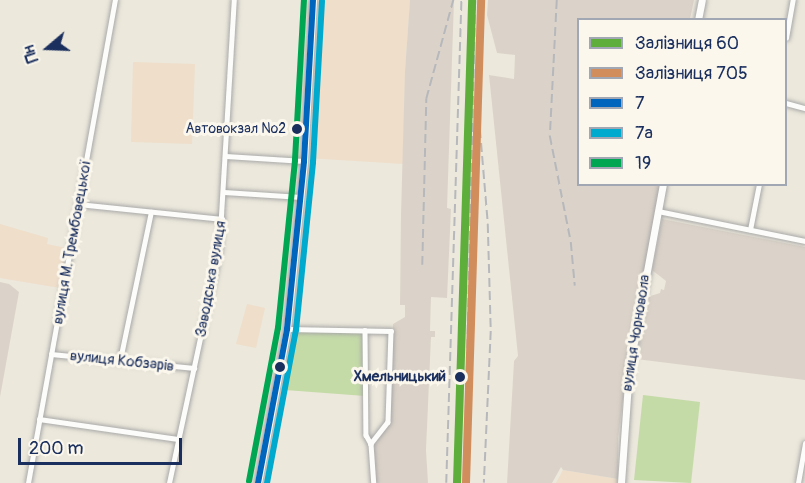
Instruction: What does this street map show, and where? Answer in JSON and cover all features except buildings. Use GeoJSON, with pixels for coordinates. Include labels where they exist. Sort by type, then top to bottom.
{"type":"FeatureCollection","features":[{"type":"Feature","properties":{"kind":"street","name":"вулиця М. Трембовецької"},"geometry":{"type":"LineString","coordinates":[[28,483],[115,0]]}},
{"type":"Feature","properties":{"kind":"street","name":"Заводська вулиця"},"geometry":{"type":"LineString","coordinates":[[169,483],[194,368],[222,219],[234,0]]}},
{"type":"Feature","properties":{"kind":"street"},"geometry":{"type":"LineString","coordinates":[[258,483],[287,329],[304,161],[313,0]]}},
{"type":"Feature","properties":{"kind":"street"},"geometry":{"type":"LineString","coordinates":[[698,18],[702,0]]}},
{"type":"Feature","properties":{"kind":"street"},"geometry":{"type":"LineString","coordinates":[[787,33],[793,0]]}},
{"type":"Feature","properties":{"kind":"street"},"geometry":{"type":"LineString","coordinates":[[787,103],[805,108]]}},
{"type":"Feature","properties":{"kind":"street"},"geometry":{"type":"LineString","coordinates":[[226,156],[304,161]]}},
{"type":"Feature","properties":{"kind":"street","name":"вулиця Чорновола"},"geometry":{"type":"LineString","coordinates":[[621,483],[629,369],[663,186]]}},
{"type":"Feature","properties":{"kind":"street"},"geometry":{"type":"LineString","coordinates":[[750,230],[759,186]]}},
{"type":"Feature","properties":{"kind":"street"},"geometry":{"type":"LineString","coordinates":[[224,192],[301,197]]}},
{"type":"Feature","properties":{"kind":"street"},"geometry":{"type":"LineString","coordinates":[[78,204],[222,219]]}},
{"type":"Feature","properties":{"kind":"street"},"geometry":{"type":"LineString","coordinates":[[657,211],[805,241]]}},
{"type":"Feature","properties":{"kind":"street"},"geometry":{"type":"LineString","coordinates":[[120,360],[152,212]]}},
{"type":"Feature","properties":{"kind":"street"},"geometry":{"type":"LineString","coordinates":[[287,329],[391,331],[388,422],[371,444]]}},
{"type":"Feature","properties":{"kind":"street"},"geometry":{"type":"LineString","coordinates":[[365,330],[366,435],[371,444],[374,483]]}},
{"type":"Feature","properties":{"kind":"street","name":"вулиця Кобзарів"},"geometry":{"type":"LineString","coordinates":[[51,354],[194,368]]}},
{"type":"Feature","properties":{"kind":"street"},"geometry":{"type":"LineString","coordinates":[[39,419],[178,439]]}},
{"type":"Feature","properties":{"kind":"street"},"geometry":{"type":"LineString","coordinates":[[798,483],[805,444]]}},
{"type":"Feature","properties":{"kind":"shaded area"},"geometry":{"type":"Polygon","coordinates":[[[315,0],[410,0],[405,71],[404,164],[307,158],[315,0]]]}},
{"type":"Feature","properties":{"kind":"shaded area"},"geometry":{"type":"Polygon","coordinates":[[[410,0],[454,0],[447,208],[451,209],[447,298],[431,297],[430,331],[435,331],[435,337],[431,337],[426,450],[428,483],[376,483],[374,445],[390,423],[393,324],[405,317],[405,305],[400,305],[401,214],[405,71],[410,0]]]}},
{"type":"Feature","properties":{"kind":"shaded area"},"geometry":{"type":"Polygon","coordinates":[[[488,0],[694,0],[690,18],[577,18],[577,186],[660,186],[627,367],[618,438],[618,479],[563,470],[561,467],[552,483],[507,483],[514,361],[518,356],[489,75],[514,79],[515,55],[497,53],[487,15],[488,0]]]}},
{"type":"Feature","properties":{"kind":"shaded area"},"geometry":{"type":"Polygon","coordinates":[[[133,62],[195,64],[192,144],[131,142],[133,62]]]}},
{"type":"Feature","properties":{"kind":"shaded area"},"geometry":{"type":"Polygon","coordinates":[[[662,219],[805,247],[805,380],[636,359],[647,297],[660,293],[661,289],[664,290],[666,281],[652,270],[662,219]]]}},
{"type":"Feature","properties":{"kind":"shaded area"},"geometry":{"type":"Polygon","coordinates":[[[0,224],[48,238],[47,244],[66,248],[60,288],[0,278],[0,224]]]}},
{"type":"Feature","properties":{"kind":"shaded area"},"geometry":{"type":"Polygon","coordinates":[[[0,282],[9,284],[19,292],[0,397],[0,282]]]}},
{"type":"Feature","properties":{"kind":"shaded area"},"geometry":{"type":"Polygon","coordinates":[[[247,304],[265,308],[256,348],[236,344],[247,304]]]}},
{"type":"Feature","properties":{"kind":"shaded area"},"geometry":{"type":"Polygon","coordinates":[[[563,470],[618,479],[618,483],[556,483],[563,470]]]}},
{"type":"Feature","properties":{"kind":"green space"},"geometry":{"type":"Polygon","coordinates":[[[297,330],[365,330],[365,396],[285,390],[297,330]]]}},
{"type":"Feature","properties":{"kind":"green space"},"geometry":{"type":"Polygon","coordinates":[[[643,395],[700,402],[691,483],[634,480],[643,395]]]}},
{"type":"Feature","properties":{"kind":"railway"},"geometry":{"type":"LineString","coordinates":[[422,265],[426,99],[453,0]]}},
{"type":"Feature","properties":{"kind":"railway"},"geometry":{"type":"LineString","coordinates":[[446,483],[461,0]]}},
{"type":"Feature","properties":{"kind":"railway"},"geometry":{"type":"LineString","coordinates":[[464,483],[475,0]]}},
{"type":"Feature","properties":{"kind":"railway"},"geometry":{"type":"LineString","coordinates":[[557,0],[550,136],[571,242],[575,286]]}},
{"type":"Feature","properties":{"kind":"railway"},"geometry":{"type":"LineString","coordinates":[[479,116],[488,224],[491,331],[484,483]]}},
{"type":"Feature","properties":{"kind":"rail line","name":"60"},"geometry":{"type":"LineString","coordinates":[[457,483],[472,0]]}},
{"type":"Feature","properties":{"kind":"rail line","name":"705"},"geometry":{"type":"LineString","coordinates":[[466,483],[481,0]]}},
{"type":"Feature","properties":{"kind":"transit line","name":"19"},"geometry":{"type":"LineString","coordinates":[[249,481],[278,328],[295,160],[304,0]]}},
{"type":"Feature","properties":{"kind":"transit line","name":"7"},"geometry":{"type":"LineString","coordinates":[[258,483],[287,329],[304,161],[313,0]]}},
{"type":"Feature","properties":{"kind":"transit line","name":"7а"},"geometry":{"type":"LineString","coordinates":[[267,483],[296,330],[313,162],[322,1]]}},
{"type":"Feature","properties":{"kind":"place","name":"Автовокзал №2"},"geometry":{"type":"Point","coordinates":[297,129]}},
{"type":"Feature","properties":{"kind":"place","name":"Хмельницький"},"geometry":{"type":"Point","coordinates":[460,377]}}]}
